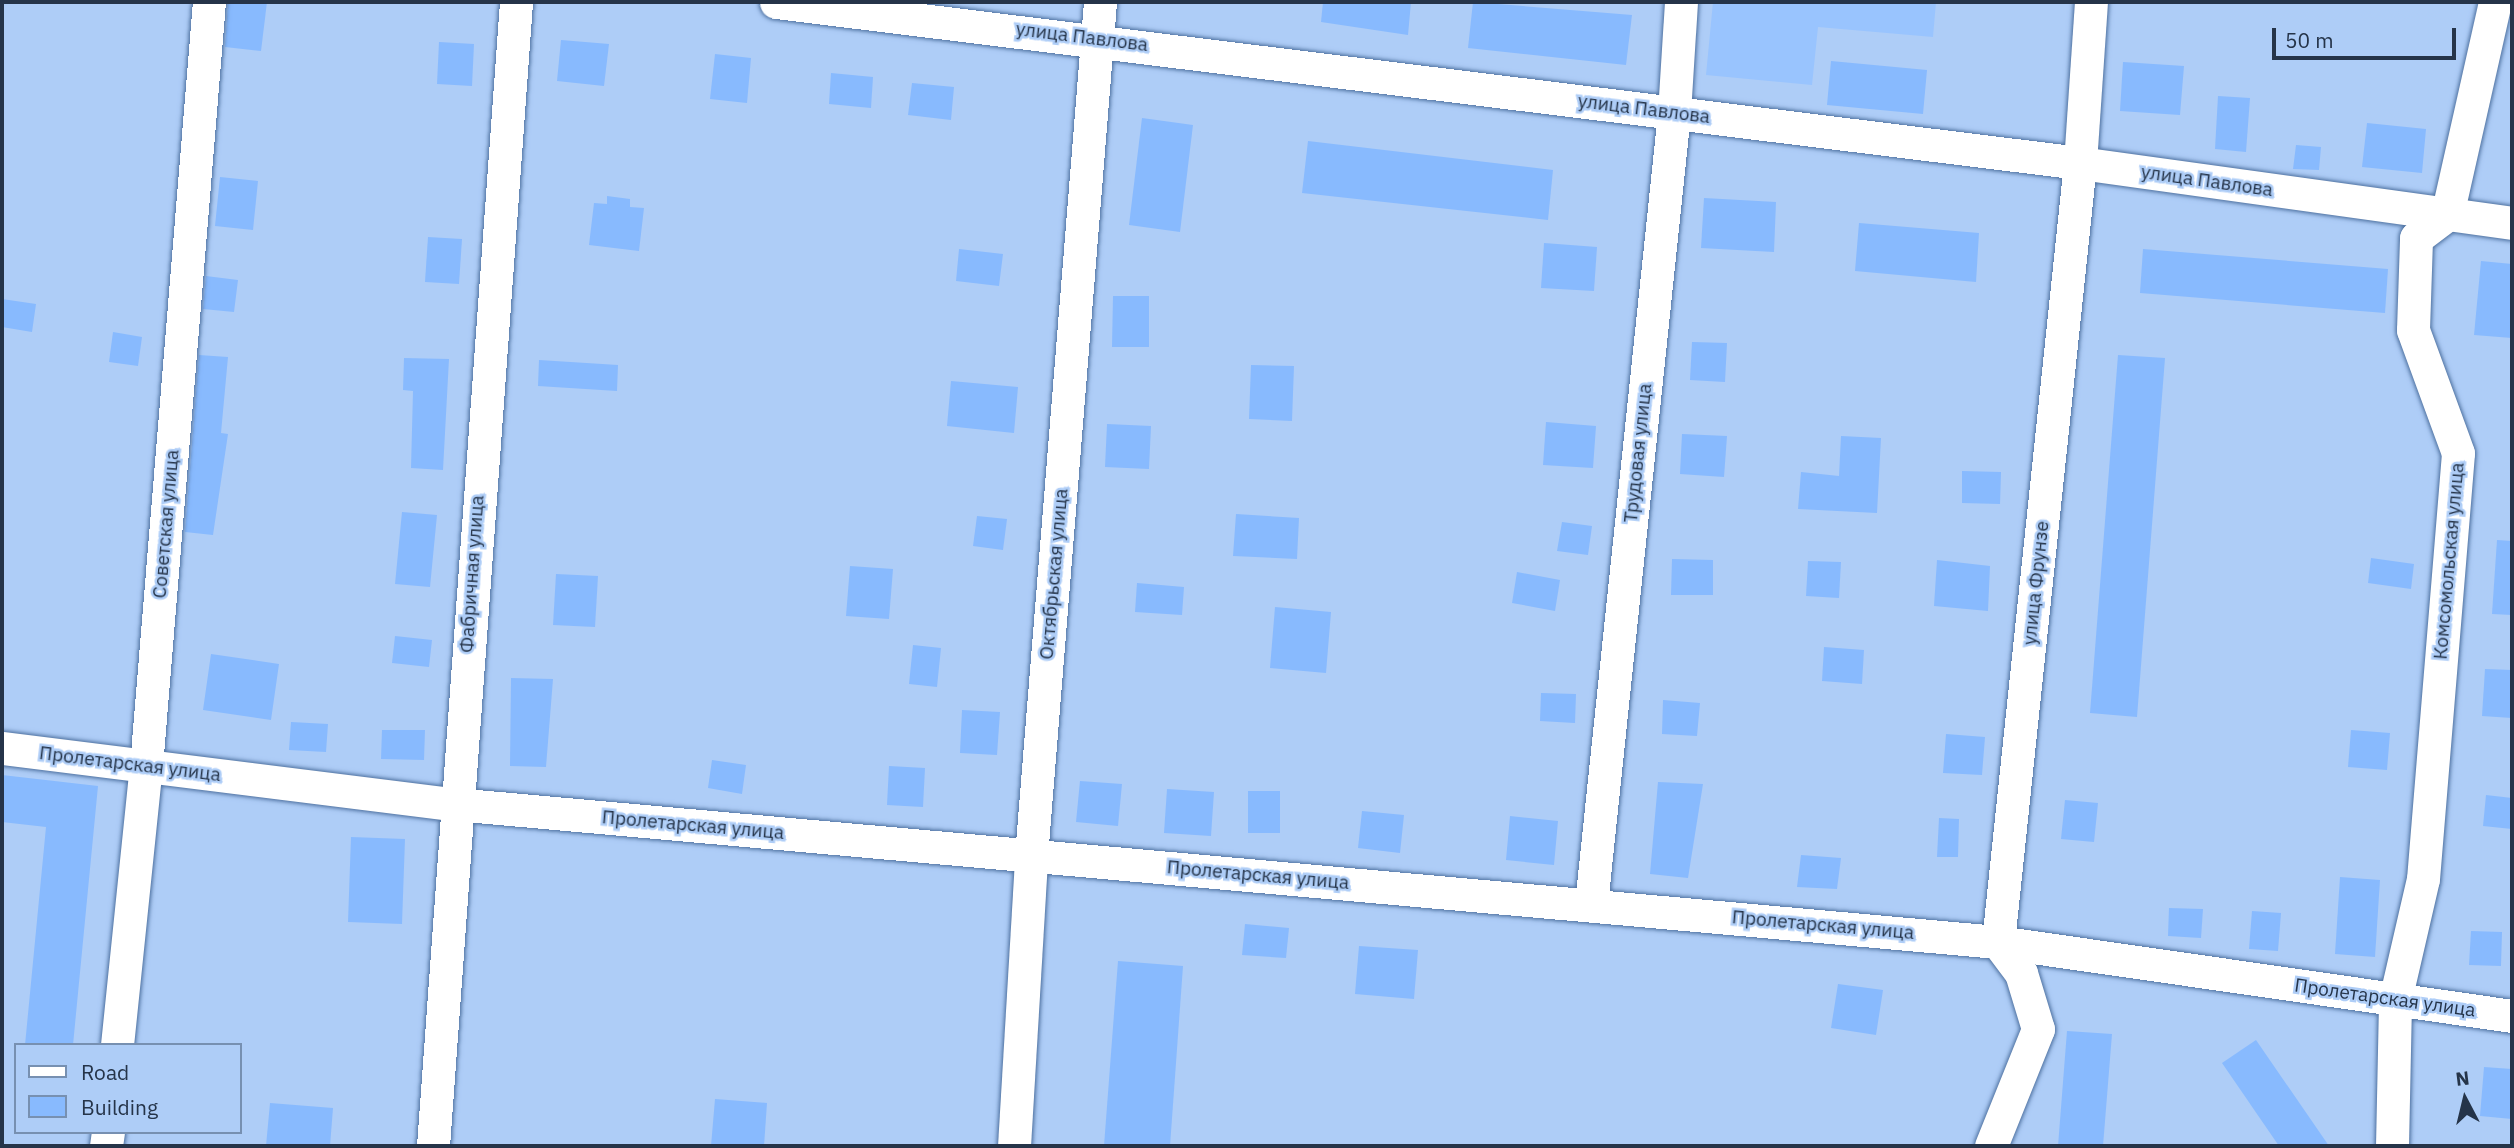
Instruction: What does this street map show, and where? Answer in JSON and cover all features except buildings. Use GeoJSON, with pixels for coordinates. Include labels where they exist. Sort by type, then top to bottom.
{"type":"FeatureCollection","features":[{"type":"Feature","properties":{"kind":"street","name":"Советская улица"},"geometry":{"type":"LineString","coordinates":[[117,1043],[146,766],[209,2]]}},
{"type":"Feature","properties":{"kind":"street","name":"Фабричная улица"},"geometry":{"type":"LineString","coordinates":[[433,1146],[454,804],[516,2]]}},
{"type":"Feature","properties":{"kind":"street","name":"улица Павлова"},"geometry":{"type":"LineString","coordinates":[[776,2],[1098,38],[2080,163],[2512,223]]}},
{"type":"Feature","properties":{"kind":"street","name":"Октябрьская улица"},"geometry":{"type":"LineString","coordinates":[[1014,1146],[1031,856],[1100,2]]}},
{"type":"Feature","properties":{"kind":"street","name":"Трудовая улица"},"geometry":{"type":"LineString","coordinates":[[1591,904],[1674,113],[1681,2]]}},
{"type":"Feature","properties":{"kind":"street","name":"улица Фрунзе"},"geometry":{"type":"LineString","coordinates":[[1998,942],[2080,163],[2091,2]]}},
{"type":"Feature","properties":{"kind":"street"},"geometry":{"type":"LineString","coordinates":[[2447,215],[2495,2]]}},
{"type":"Feature","properties":{"kind":"street","name":"Комсомольская улица"},"geometry":{"type":"LineString","coordinates":[[2392,1146],[2395,1000],[2423,879],[2458,453],[2413,330],[2416,238],[2447,215]]}},
{"type":"Feature","properties":{"kind":"street","name":"Пролетарская улица"},"geometry":{"type":"LineString","coordinates":[[2,748],[454,804],[1998,942],[2512,1016]]}},
{"type":"Feature","properties":{"kind":"street"},"geometry":{"type":"LineString","coordinates":[[1991,1146],[2038,1029],[2021,973],[1998,942]]}},
{"type":"Feature","properties":{"kind":"shaded area"},"geometry":{"type":"Polygon","coordinates":[[[1713,2],[1936,2],[1933,37],[1818,27],[1812,85],[1706,75],[1713,2]]]}}]}
